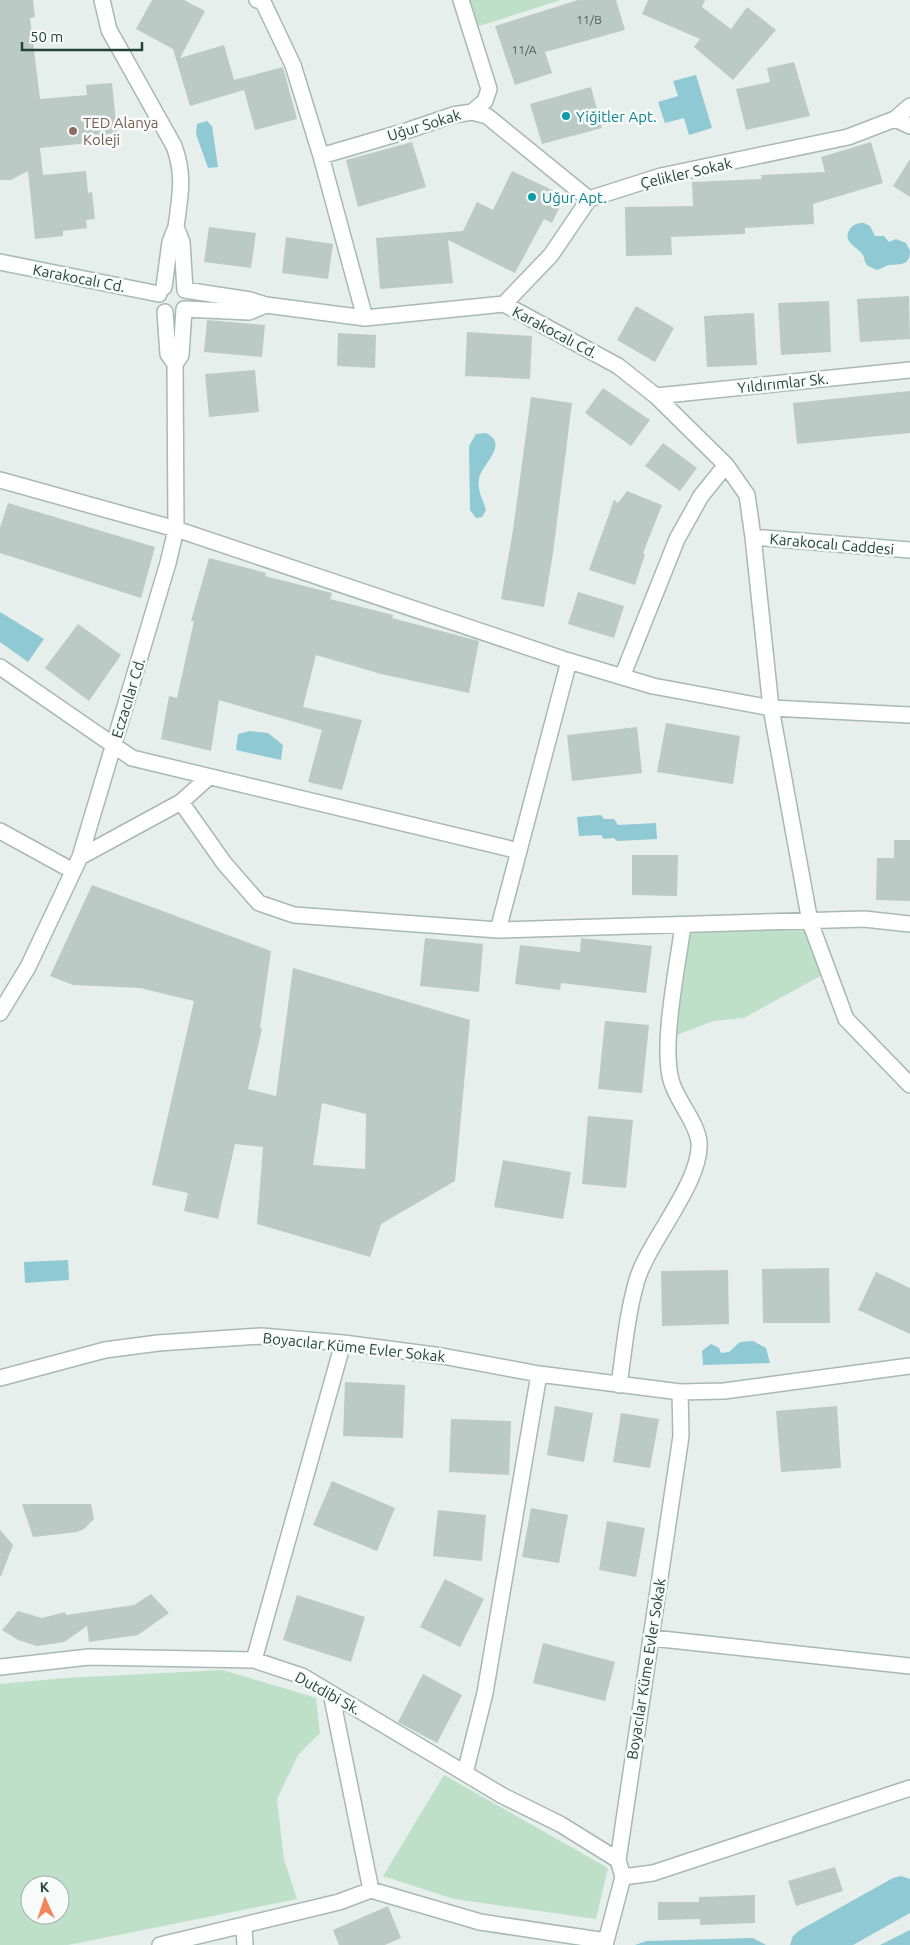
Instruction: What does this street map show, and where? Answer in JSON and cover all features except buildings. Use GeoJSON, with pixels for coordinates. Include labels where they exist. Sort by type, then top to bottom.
{"type":"FeatureCollection","features":[{"type":"Feature","properties":{"kind":"street"},"geometry":{"type":"LineString","coordinates":[[102,0],[109,30],[174,146],[180,163],[182,180],[176,227],[170,242],[160,306],[165,312],[168,354],[175,364],[181,355],[184,308],[188,300],[185,290],[182,242],[176,227]]}},
{"type":"Feature","properties":{"kind":"street"},"geometry":{"type":"LineString","coordinates":[[461,0],[489,89],[485,100],[472,112]]}},
{"type":"Feature","properties":{"kind":"street"},"geometry":{"type":"LineString","coordinates":[[263,1],[293,65],[321,156],[365,318]]}},
{"type":"Feature","properties":{"kind":"street","name":"Çelikler Sokak"},"geometry":{"type":"LineString","coordinates":[[589,199],[661,176],[848,137],[895,118],[910,106]]}},
{"type":"Feature","properties":{"kind":"street","name":"Uğur Sokak"},"geometry":{"type":"LineString","coordinates":[[321,156],[403,132],[452,115],[472,112],[487,116],[589,199]]}},
{"type":"Feature","properties":{"kind":"street"},"geometry":{"type":"LineString","coordinates":[[895,118],[910,126]]}},
{"type":"Feature","properties":{"kind":"street"},"geometry":{"type":"LineString","coordinates":[[504,304],[551,255],[589,199]]}},
{"type":"Feature","properties":{"kind":"street","name":"Karakocalı Cd."},"geometry":{"type":"LineString","coordinates":[[0,262],[161,290]]}},
{"type":"Feature","properties":{"kind":"street"},"geometry":{"type":"LineString","coordinates":[[161,290],[172,284],[185,290]]}},
{"type":"Feature","properties":{"kind":"street","name":"Karakocalı Cd."},"geometry":{"type":"LineString","coordinates":[[185,290],[250,300],[266,305],[365,318],[504,304],[618,366],[656,396],[726,465],[747,495],[754,537],[771,708],[810,922],[846,1019],[910,1085]]}},
{"type":"Feature","properties":{"kind":"street"},"geometry":{"type":"LineString","coordinates":[[165,312],[173,314],[184,308],[249,312],[266,305]]}},
{"type":"Feature","properties":{"kind":"street","name":"Eczacılar Cd."},"geometry":{"type":"LineString","coordinates":[[0,1013],[28,967],[80,856],[168,563],[176,529],[175,364]]}},
{"type":"Feature","properties":{"kind":"street","name":"Yıldırımlar Sk."},"geometry":{"type":"LineString","coordinates":[[656,396],[910,370]]}},
{"type":"Feature","properties":{"kind":"street"},"geometry":{"type":"LineString","coordinates":[[622,677],[677,539],[701,496],[726,465]]}},
{"type":"Feature","properties":{"kind":"street"},"geometry":{"type":"LineString","coordinates":[[0,480],[176,529],[569,661],[653,686],[771,708],[910,714]]}},
{"type":"Feature","properties":{"kind":"street","name":"Karakocalı Caddesi"},"geometry":{"type":"LineString","coordinates":[[754,537],[910,550]]}},
{"type":"Feature","properties":{"kind":"street"},"geometry":{"type":"LineString","coordinates":[[498,930],[569,661]]}},
{"type":"Feature","properties":{"kind":"street"},"geometry":{"type":"LineString","coordinates":[[0,667],[132,758],[519,851]]}},
{"type":"Feature","properties":{"kind":"street"},"geometry":{"type":"LineString","coordinates":[[80,856],[181,802],[209,777]]}},
{"type":"Feature","properties":{"kind":"street"},"geometry":{"type":"LineString","coordinates":[[181,802],[224,863],[259,903],[294,915],[498,930],[864,919],[910,924]]}},
{"type":"Feature","properties":{"kind":"street"},"geometry":{"type":"LineString","coordinates":[[0,831],[73,871]]}},
{"type":"Feature","properties":{"kind":"street"},"geometry":{"type":"LineString","coordinates":[[619,1385],[637,1280],[648,1254],[686,1189],[695,1165],[699,1142],[671,1080],[669,1057],[669,1037],[683,925]]}},
{"type":"Feature","properties":{"kind":"street","name":"Boyacılar Küme Evler Sokak"},"geometry":{"type":"LineString","coordinates":[[0,1378],[105,1350],[158,1343],[261,1336],[344,1343],[442,1356],[539,1374],[680,1392],[724,1391],[910,1366]]}},
{"type":"Feature","properties":{"kind":"street"},"geometry":{"type":"LineString","coordinates":[[254,1660],[344,1343]]}},
{"type":"Feature","properties":{"kind":"street"},"geometry":{"type":"LineString","coordinates":[[465,1773],[485,1693],[539,1374]]}},
{"type":"Feature","properties":{"kind":"street","name":"Boyacılar Küme Evler Sokak"},"geometry":{"type":"LineString","coordinates":[[623,1876],[618,1860],[681,1436],[680,1392]]}},
{"type":"Feature","properties":{"kind":"street"},"geometry":{"type":"LineString","coordinates":[[652,1638],[910,1666]]}},
{"type":"Feature","properties":{"kind":"street","name":"Dutdibi Sk."},"geometry":{"type":"LineString","coordinates":[[0,1667],[89,1657],[254,1660],[302,1676],[503,1796],[560,1824],[618,1860]]}},
{"type":"Feature","properties":{"kind":"street"},"geometry":{"type":"LineString","coordinates":[[331,1693],[371,1890]]}},
{"type":"Feature","properties":{"kind":"street"},"geometry":{"type":"LineString","coordinates":[[160,1945],[339,1902],[371,1890],[480,1922],[605,1943],[623,1876],[653,1873],[910,1788]]}},
{"type":"Feature","properties":{"kind":"street"},"geometry":{"type":"LineString","coordinates":[[244,1926],[245,1945]]}},
{"type":"Feature","properties":{"kind":"green space"},"geometry":{"type":"Polygon","coordinates":[[[464,0],[561,0],[473,28],[464,0]]]}},
{"type":"Feature","properties":{"kind":"green space"},"geometry":{"type":"Polygon","coordinates":[[[807,926],[824,974],[744,1018],[714,1021],[674,1036],[688,929],[807,926]]]}},
{"type":"Feature","properties":{"kind":"green space"},"geometry":{"type":"Polygon","coordinates":[[[223,1670],[316,1698],[320,1733],[298,1755],[277,1799],[284,1859],[297,1899],[68,1945],[0,1945],[0,1684],[65,1678],[223,1670]]]}},
{"type":"Feature","properties":{"kind":"green space"},"geometry":{"type":"Polygon","coordinates":[[[444,1775],[608,1868],[596,1919],[454,1899],[383,1876],[444,1775]]]}},
{"type":"Feature","properties":{"kind":"water"},"geometry":{"type":"Polygon","coordinates":[[[696,75],[712,128],[689,135],[684,118],[665,123],[658,102],[678,96],[673,81],[696,75]]]}},
{"type":"Feature","properties":{"kind":"water"},"geometry":{"type":"Polygon","coordinates":[[[207,121],[212,126],[218,167],[208,168],[196,134],[197,124],[207,121]]]}},
{"type":"Feature","properties":{"kind":"water"},"geometry":{"type":"Polygon","coordinates":[[[864,223],[870,226],[875,236],[884,236],[889,242],[896,239],[906,243],[910,256],[906,262],[889,265],[877,270],[868,266],[861,252],[848,238],[850,229],[853,226],[864,223]]]}},
{"type":"Feature","properties":{"kind":"water"},"geometry":{"type":"Polygon","coordinates":[[[486,433],[493,438],[495,449],[479,479],[480,491],[486,510],[482,517],[476,518],[470,510],[469,446],[476,434],[486,433]]]}},
{"type":"Feature","properties":{"kind":"water"},"geometry":{"type":"Polygon","coordinates":[[[0,612],[44,639],[28,662],[0,642],[0,612]]]}},
{"type":"Feature","properties":{"kind":"water"},"geometry":{"type":"Polygon","coordinates":[[[250,731],[268,733],[283,745],[281,760],[236,750],[238,734],[250,731]]]}},
{"type":"Feature","properties":{"kind":"water"},"geometry":{"type":"Polygon","coordinates":[[[601,815],[604,819],[614,819],[618,825],[656,823],[657,839],[617,841],[614,838],[604,839],[601,835],[579,836],[577,817],[601,815]]]}},
{"type":"Feature","properties":{"kind":"water"},"geometry":{"type":"Polygon","coordinates":[[[68,1260],[69,1280],[25,1283],[24,1262],[68,1260]]]}},
{"type":"Feature","properties":{"kind":"water"},"geometry":{"type":"Polygon","coordinates":[[[753,1341],[766,1348],[770,1363],[703,1365],[702,1351],[711,1344],[719,1348],[721,1353],[729,1352],[740,1342],[753,1341]]]}},
{"type":"Feature","properties":{"kind":"water"},"geometry":{"type":"Polygon","coordinates":[[[901,1876],[910,1879],[910,1913],[853,1945],[790,1945],[793,1936],[800,1930],[893,1878],[901,1876]]]}},
{"type":"Feature","properties":{"kind":"water"},"geometry":{"type":"Polygon","coordinates":[[[910,1930],[910,1945],[880,1945],[910,1930]]]}},
{"type":"Feature","properties":{"kind":"water"},"geometry":{"type":"Polygon","coordinates":[[[753,1938],[766,1945],[635,1945],[646,1941],[753,1938]]]}},
{"type":"Feature","properties":{"kind":"place","name":"Yiğitler Apt."},"geometry":{"type":"Point","coordinates":[566,116]}},
{"type":"Feature","properties":{"kind":"place","name":"TED Alanya Koleji"},"geometry":{"type":"Point","coordinates":[73,131]}},
{"type":"Feature","properties":{"kind":"place","name":"Uğur Apt."},"geometry":{"type":"Point","coordinates":[532,197]}}]}
